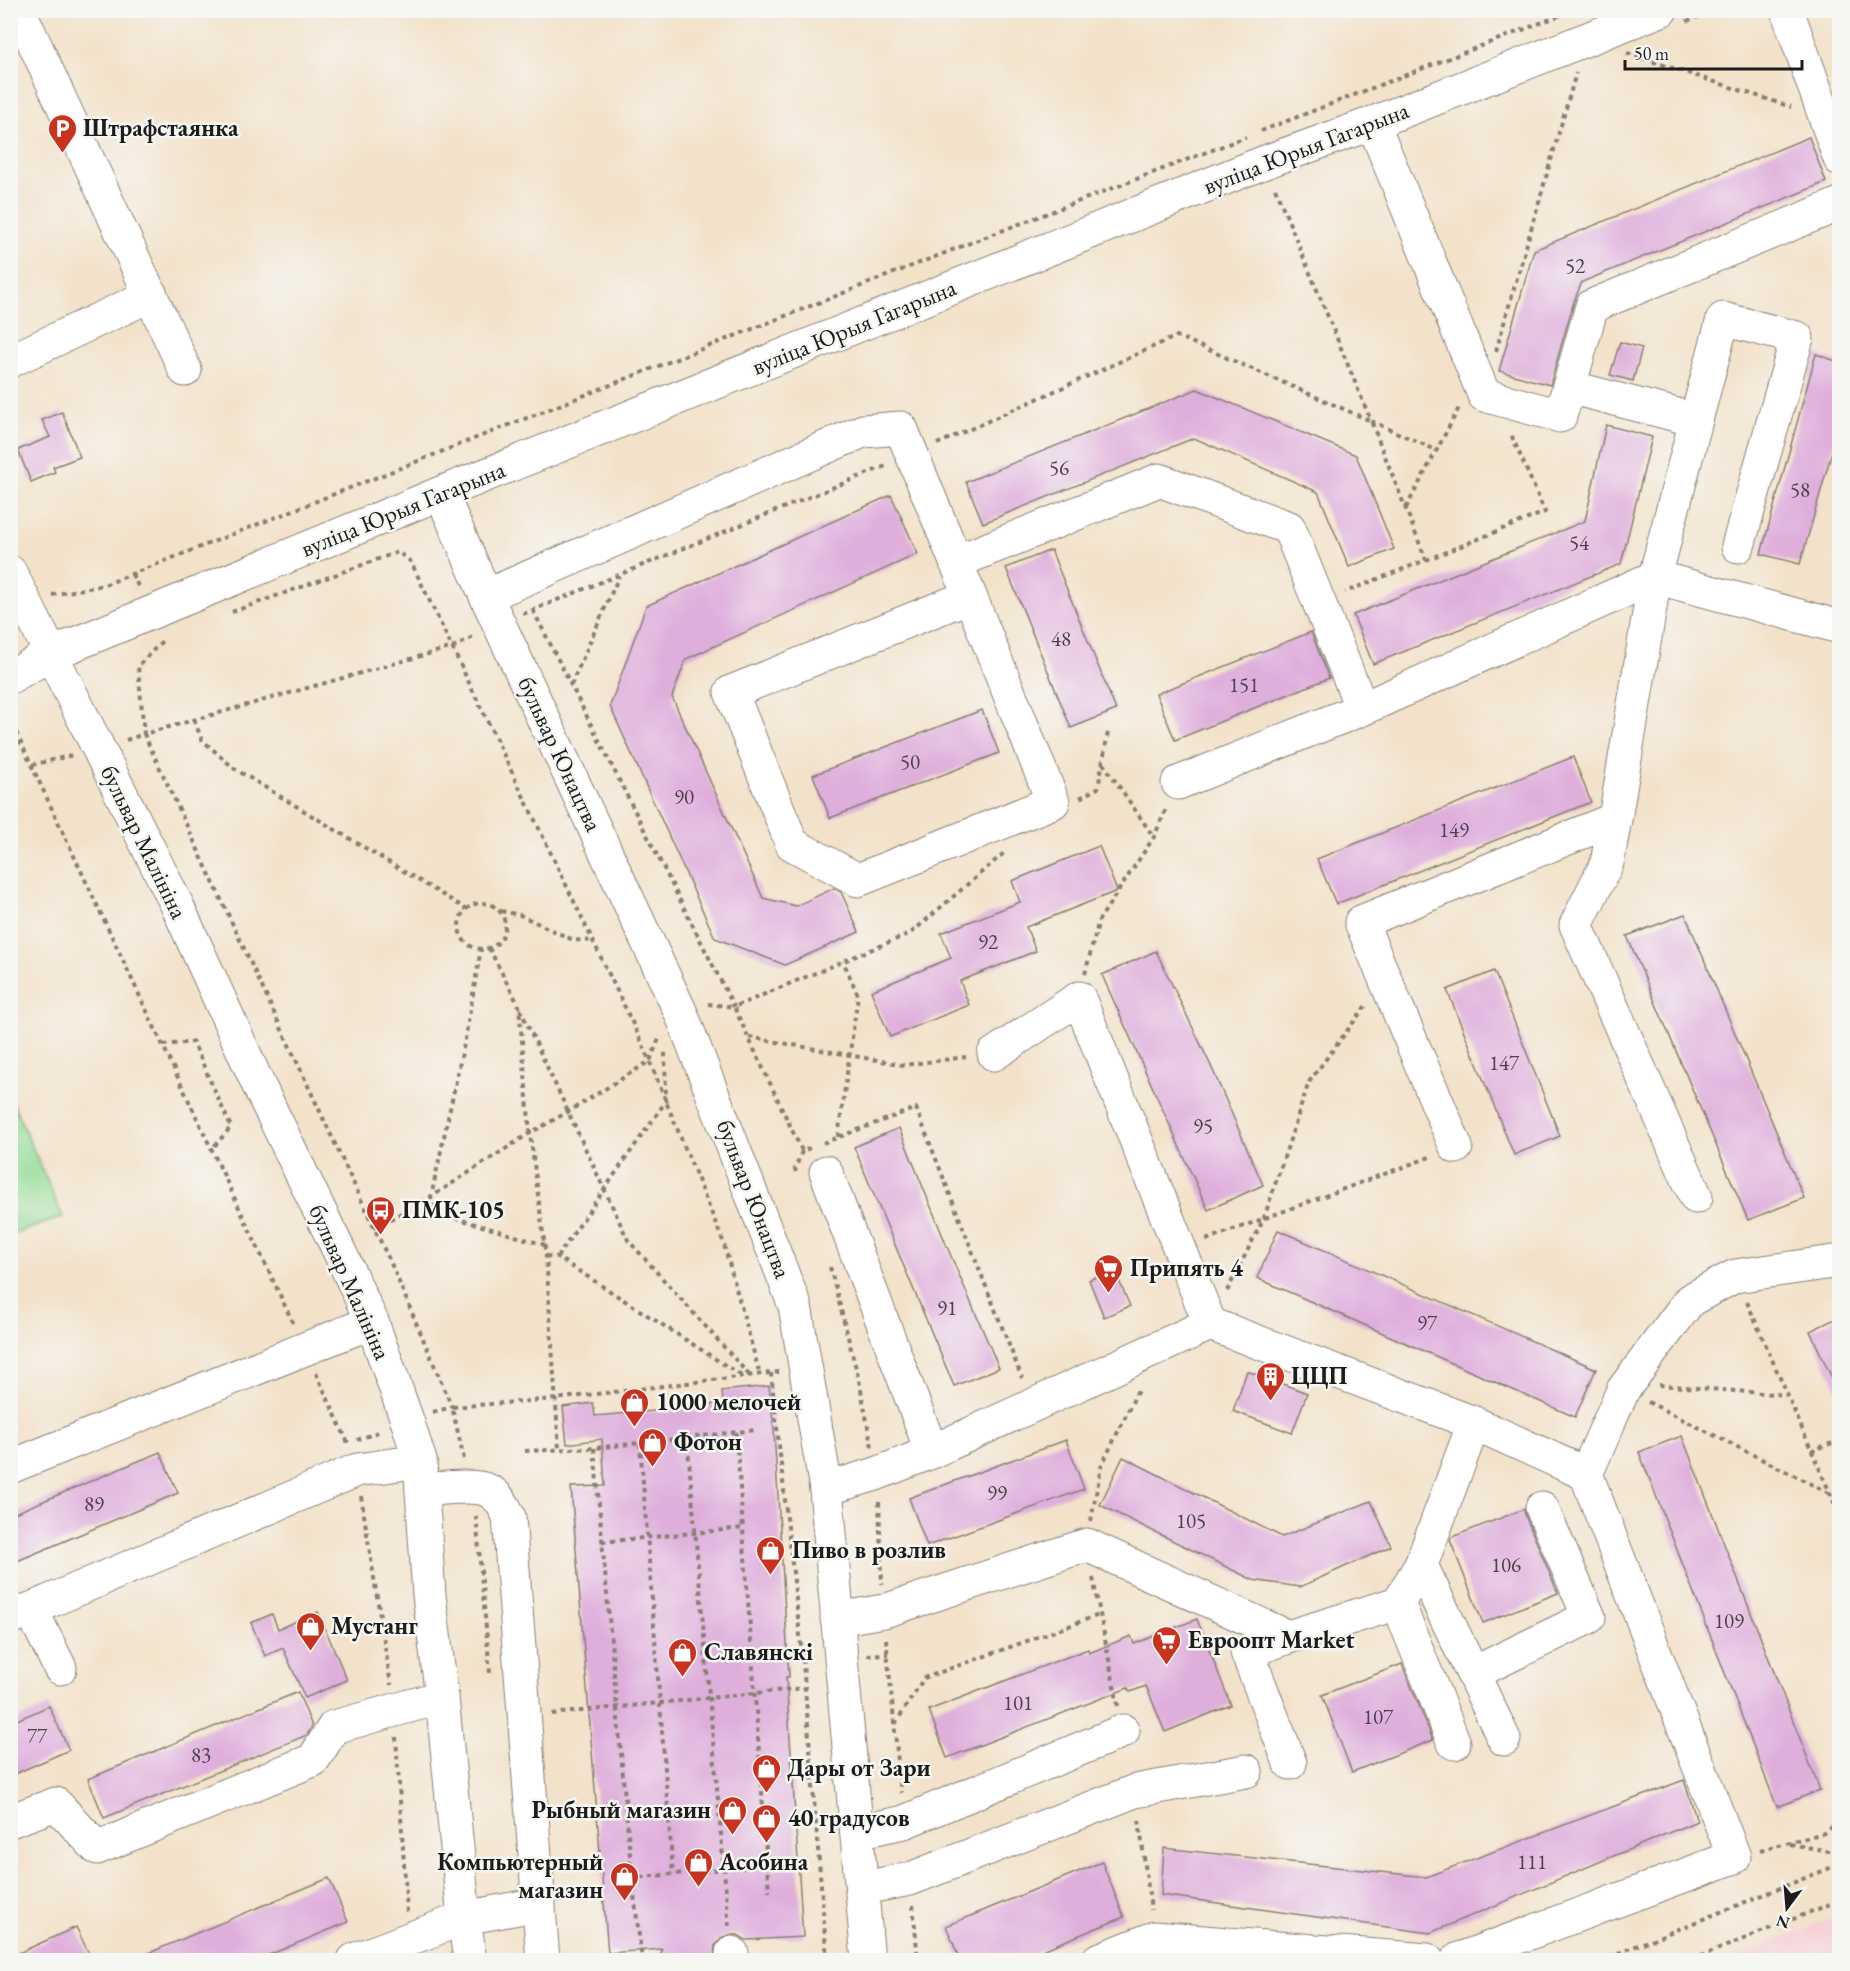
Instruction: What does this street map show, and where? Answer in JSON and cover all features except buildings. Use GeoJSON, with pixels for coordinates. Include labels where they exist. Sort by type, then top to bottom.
{"type":"FeatureCollection","features":[{"type":"Feature","properties":{"kind":"main road"},"geometry":{"type":"LineString","coordinates":[[19,10],[185,370]]}},
{"type":"Feature","properties":{"kind":"main road"},"geometry":{"type":"LineString","coordinates":[[1787,10],[1826,97],[1839,159]]}},
{"type":"Feature","properties":{"kind":"main road","name":"вуліца Юрыя Гагарына"},"geometry":{"type":"LineString","coordinates":[[10,676],[51,654],[441,493],[1265,162],[1673,16]]}},
{"type":"Feature","properties":{"kind":"main road"},"geometry":{"type":"LineString","coordinates":[[1373,123],[1485,390],[1560,416],[1592,306],[1839,204]]}},
{"type":"Feature","properties":{"kind":"main road"},"geometry":{"type":"LineString","coordinates":[[10,361],[151,295]]}},
{"type":"Feature","properties":{"kind":"main road"},"geometry":{"type":"LineString","coordinates":[[1695,1197],[1576,925],[1607,863],[1655,577],[1723,319],[1797,338],[1738,546]]}},
{"type":"Feature","properties":{"kind":"main road"},"geometry":{"type":"LineString","coordinates":[[1569,387],[1696,420]]}},
{"type":"Feature","properties":{"kind":"main road"},"geometry":{"type":"LineString","coordinates":[[492,610],[863,431],[901,428],[970,596],[1053,802],[858,880],[792,844],[731,692],[970,596]]}},
{"type":"Feature","properties":{"kind":"main road"},"geometry":{"type":"LineString","coordinates":[[956,562],[1159,480],[1289,528],[1362,709]]}},
{"type":"Feature","properties":{"kind":"main road","name":"бульвар Юнацтва"},"geometry":{"type":"LineString","coordinates":[[441,493],[492,610],[681,1013],[795,1306],[826,1489],[868,1960]]}},
{"type":"Feature","properties":{"kind":"main road"},"geometry":{"type":"LineString","coordinates":[[1178,783],[1362,709],[1655,577],[1839,627]]}},
{"type":"Feature","properties":{"kind":"main road"},"geometry":{"type":"LineString","coordinates":[[17,586],[51,654]]}},
{"type":"Feature","properties":{"kind":"main road","name":"бульвар Малініна"},"geometry":{"type":"LineString","coordinates":[[51,654],[176,903],[342,1257],[372,1323],[407,1420],[421,1475],[429,1595],[470,1960]]}},
{"type":"Feature","properties":{"kind":"main road"},"geometry":{"type":"LineString","coordinates":[[1456,1147],[1361,922],[1615,819]]}},
{"type":"Feature","properties":{"kind":"main road"},"geometry":{"type":"LineString","coordinates":[[994,1054],[1079,998],[1210,1324]]}},
{"type":"Feature","properties":{"kind":"main road"},"geometry":{"type":"LineString","coordinates":[[814,1161],[926,1434],[929,1453]]}},
{"type":"Feature","properties":{"kind":"main road"},"geometry":{"type":"LineString","coordinates":[[1586,1474],[1625,1386],[1690,1300],[1735,1276],[1839,1261]]}},
{"type":"Feature","properties":{"kind":"main road"},"geometry":{"type":"LineString","coordinates":[[10,1467],[372,1323]]}},
{"type":"Feature","properties":{"kind":"main road"},"geometry":{"type":"LineString","coordinates":[[826,1489],[876,1474],[929,1453],[1210,1324],[1474,1422],[1586,1474],[1734,1857],[1457,1960]]}},
{"type":"Feature","properties":{"kind":"main road"},"geometry":{"type":"LineString","coordinates":[[1290,1763],[1246,1652],[1398,1603],[1421,1565],[1474,1422]]}},
{"type":"Feature","properties":{"kind":"main road"},"geometry":{"type":"LineString","coordinates":[[60,1668],[21,1614],[357,1470],[421,1475],[487,1489],[496,1496],[509,1517],[543,1960]]}},
{"type":"Feature","properties":{"kind":"main road"},"geometry":{"type":"LineString","coordinates":[[1474,1673],[1589,1617],[1542,1508]]}},
{"type":"Feature","properties":{"kind":"main road"},"geometry":{"type":"LineString","coordinates":[[837,1619],[884,1611],[1087,1545],[1288,1637]]}},
{"type":"Feature","properties":{"kind":"main road"},"geometry":{"type":"LineString","coordinates":[[1421,1565],[1504,1739]]}},
{"type":"Feature","properties":{"kind":"main road"},"geometry":{"type":"LineString","coordinates":[[1398,1603],[1454,1743]]}},
{"type":"Feature","properties":{"kind":"main road"},"geometry":{"type":"LineString","coordinates":[[10,1821],[56,1804],[98,1848],[313,1760],[334,1727],[442,1697]]}},
{"type":"Feature","properties":{"kind":"main road"},"geometry":{"type":"LineString","coordinates":[[858,1832],[904,1822],[1123,1731]]}},
{"type":"Feature","properties":{"kind":"main road"},"geometry":{"type":"LineString","coordinates":[[863,1888],[910,1879],[1135,1791],[1246,1771]]}},
{"type":"Feature","properties":{"kind":"main road"},"geometry":{"type":"LineString","coordinates":[[354,1960],[464,1918],[539,1904]]}},
{"type":"Feature","properties":{"kind":"main road"},"geometry":{"type":"LineString","coordinates":[[1098,1960],[1154,1938],[1427,1960]]}},
{"type":"Feature","properties":{"kind":"path"},"geometry":{"type":"LineString","coordinates":[[17,586],[104,585],[970,243],[1574,10]]}},
{"type":"Feature","properties":{"kind":"path"},"geometry":{"type":"LineString","coordinates":[[1673,16],[1716,10]]}},
{"type":"Feature","properties":{"kind":"path"},"geometry":{"type":"LineString","coordinates":[[1627,53],[1826,97]]}},
{"type":"Feature","properties":{"kind":"path"},"geometry":{"type":"LineString","coordinates":[[1406,508],[1436,450],[1485,390],[1576,72]]}},
{"type":"Feature","properties":{"kind":"path"},"geometry":{"type":"LineString","coordinates":[[1276,190],[1426,560]]}},
{"type":"Feature","properties":{"kind":"path"},"geometry":{"type":"LineString","coordinates":[[492,610],[533,610],[912,455],[1177,336],[1436,450]]}},
{"type":"Feature","properties":{"kind":"path"},"geometry":{"type":"LineString","coordinates":[[1319,603],[1545,512],[1485,390]]}},
{"type":"Feature","properties":{"kind":"path"},"geometry":{"type":"LineString","coordinates":[[232,612],[398,552],[411,562],[650,1061],[723,1241],[760,1375]]}},
{"type":"Feature","properties":{"kind":"path"},"geometry":{"type":"LineString","coordinates":[[571,685],[619,575]]}},
{"type":"Feature","properties":{"kind":"path"},"geometry":{"type":"LineString","coordinates":[[533,610],[734,1007],[802,1151],[814,1161]]}},
{"type":"Feature","properties":{"kind":"path"},"geometry":{"type":"LineString","coordinates":[[393,1268],[144,734],[453,647]]}},
{"type":"Feature","properties":{"kind":"path"},"geometry":{"type":"LineString","coordinates":[[10,718],[12,729],[306,1350],[348,1444],[357,1470],[395,1710],[408,1940]]}},
{"type":"Feature","properties":{"kind":"path"},"geometry":{"type":"LineString","coordinates":[[194,720],[202,740],[235,769],[466,909]]}},
{"type":"Feature","properties":{"kind":"path"},"geometry":{"type":"LineString","coordinates":[[1072,802],[1098,788],[1108,732]]}},
{"type":"Feature","properties":{"kind":"path"},"geometry":{"type":"LineString","coordinates":[[1102,763],[1154,837]]}},
{"type":"Feature","properties":{"kind":"path"},"geometry":{"type":"LineString","coordinates":[[1079,998],[1099,920],[1154,837],[1178,783]]}},
{"type":"Feature","properties":{"kind":"path"},"geometry":{"type":"LineString","coordinates":[[734,1007],[911,933],[1010,848]]}},
{"type":"Feature","properties":{"kind":"path"},"geometry":{"type":"LineString","coordinates":[[479,903],[494,906],[500,911],[506,925],[501,940],[489,948],[481,949],[474,948],[462,938],[459,923],[466,909],[479,903]]}},
{"type":"Feature","properties":{"kind":"path"},"geometry":{"type":"LineString","coordinates":[[500,911],[520,915],[573,940],[593,941]]}},
{"type":"Feature","properties":{"kind":"path"},"geometry":{"type":"LineString","coordinates":[[489,948],[519,1006],[627,1240],[750,1376]]}},
{"type":"Feature","properties":{"kind":"path"},"geometry":{"type":"LineString","coordinates":[[481,949],[465,1038],[430,1197],[439,1213],[545,1245]]}},
{"type":"Feature","properties":{"kind":"path"},"geometry":{"type":"LineString","coordinates":[[838,1137],[858,995],[843,961]]}},
{"type":"Feature","properties":{"kind":"path"},"geometry":{"type":"LineString","coordinates":[[1210,1324],[1264,1218],[1309,1082],[1385,979]]}},
{"type":"Feature","properties":{"kind":"path"},"geometry":{"type":"LineString","coordinates":[[519,1006],[530,1133],[546,1256],[559,1449]]}},
{"type":"Feature","properties":{"kind":"path"},"geometry":{"type":"LineString","coordinates":[[748,1037],[904,1065],[994,1054]]}},
{"type":"Feature","properties":{"kind":"path"},"geometry":{"type":"LineString","coordinates":[[163,1045],[192,1042],[231,1127],[212,1150]]}},
{"type":"Feature","properties":{"kind":"path"},"geometry":{"type":"LineString","coordinates":[[556,1257],[666,1101],[665,1047]]}},
{"type":"Feature","properties":{"kind":"path"},"geometry":{"type":"LineString","coordinates":[[374,1228],[430,1197],[530,1133],[650,1061]]}},
{"type":"Feature","properties":{"kind":"path"},"geometry":{"type":"LineString","coordinates":[[802,1151],[795,1169],[814,1161],[838,1137],[916,1108],[1022,1378]]}},
{"type":"Feature","properties":{"kind":"path"},"geometry":{"type":"LineString","coordinates":[[1180,1249],[1456,1147]]}},
{"type":"Feature","properties":{"kind":"path"},"geometry":{"type":"LineString","coordinates":[[546,1256],[556,1257],[743,1377]]}},
{"type":"Feature","properties":{"kind":"path"},"geometry":{"type":"LineString","coordinates":[[827,1257],[859,1380],[876,1474],[880,1504],[884,1611],[904,1822]]}},
{"type":"Feature","properties":{"kind":"path"},"geometry":{"type":"LineString","coordinates":[[1735,1276],[1839,1516]]}},
{"type":"Feature","properties":{"kind":"path"},"geometry":{"type":"LineString","coordinates":[[1123,1731],[1087,1545],[1101,1467],[1158,1348]]}},
{"type":"Feature","properties":{"kind":"path"},"geometry":{"type":"LineString","coordinates":[[491,1680],[476,1518],[452,1407],[555,1399],[806,1368]]}},
{"type":"Feature","properties":{"kind":"path"},"geometry":{"type":"LineString","coordinates":[[771,1373],[805,1688],[827,1960]]}},
{"type":"Feature","properties":{"kind":"path"},"geometry":{"type":"LineString","coordinates":[[1625,1386],[1787,1395]]}},
{"type":"Feature","properties":{"kind":"path"},"geometry":{"type":"LineString","coordinates":[[1625,1386],[1830,1494]]}},
{"type":"Feature","properties":{"kind":"path"},"geometry":{"type":"LineString","coordinates":[[525,1451],[594,1448],[755,1430]]}},
{"type":"Feature","properties":{"kind":"path"},"geometry":{"type":"LineString","coordinates":[[736,1432],[770,1892]]}},
{"type":"Feature","properties":{"kind":"path"},"geometry":{"type":"LineString","coordinates":[[687,1437],[732,1957]]}},
{"type":"Feature","properties":{"kind":"path"},"geometry":{"type":"LineString","coordinates":[[1811,1451],[1839,1440]]}},
{"type":"Feature","properties":{"kind":"path"},"geometry":{"type":"LineString","coordinates":[[640,1443],[673,1874]]}},
{"type":"Feature","properties":{"kind":"path"},"geometry":{"type":"LineString","coordinates":[[594,1448],[641,1960]]}},
{"type":"Feature","properties":{"kind":"path"},"geometry":{"type":"LineString","coordinates":[[602,1542],[743,1528]]}},
{"type":"Feature","properties":{"kind":"path"},"geometry":{"type":"LineString","coordinates":[[895,1725],[924,1678],[1099,1615]]}},
{"type":"Feature","properties":{"kind":"path"},"geometry":{"type":"LineString","coordinates":[[552,1714],[805,1688]]}},
{"type":"Feature","properties":{"kind":"path"},"geometry":{"type":"LineString","coordinates":[[1135,1791],[1154,1938]]}},
{"type":"Feature","properties":{"kind":"path"},"geometry":{"type":"LineString","coordinates":[[1734,1857],[1790,1844],[1824,1833],[1839,1820]]}},
{"type":"Feature","properties":{"kind":"path"},"geometry":{"type":"LineString","coordinates":[[1790,1844],[1839,1853]]}},
{"type":"Feature","properties":{"kind":"path"},"geometry":{"type":"LineString","coordinates":[[1601,1960],[1839,1864]]}},
{"type":"Feature","properties":{"kind":"path"},"geometry":{"type":"LineString","coordinates":[[632,1878],[767,1865]]}},
{"type":"Feature","properties":{"kind":"path"},"geometry":{"type":"LineString","coordinates":[[910,1879],[918,1960]]}},
{"type":"Feature","properties":{"kind":"path"},"geometry":{"type":"LineString","coordinates":[[1692,1960],[1839,1900]]}},
{"type":"Feature","properties":{"kind":"shaded area"},"geometry":{"type":"Polygon","coordinates":[[[1839,1915],[1839,1960],[1730,1960],[1839,1915]]]}},
{"type":"Feature","properties":{"kind":"green space"},"geometry":{"type":"Polygon","coordinates":[[[11,1099],[63,1217],[10,1235],[11,1099]]]}},
{"type":"Feature","properties":{"kind":"place","name":"Штрафстаянка"},"geometry":{"type":"Point","coordinates":[62,154]}},
{"type":"Feature","properties":{"kind":"place","name":"ПМК-105"},"geometry":{"type":"Point","coordinates":[381,1236]}},
{"type":"Feature","properties":{"kind":"place","name":"Припять 4"},"geometry":{"type":"Point","coordinates":[1109,1294]}},
{"type":"Feature","properties":{"kind":"place","name":"ЦЦП"},"geometry":{"type":"Point","coordinates":[1270,1402]}},
{"type":"Feature","properties":{"kind":"place","name":"1000 мелочей"},"geometry":{"type":"Point","coordinates":[635,1428]}},
{"type":"Feature","properties":{"kind":"place","name":"Фотон"},"geometry":{"type":"Point","coordinates":[653,1468]}},
{"type":"Feature","properties":{"kind":"place","name":"Пиво в розлив"},"geometry":{"type":"Point","coordinates":[771,1576]}},
{"type":"Feature","properties":{"kind":"place","name":"Мустанг"},"geometry":{"type":"Point","coordinates":[310,1652]}},
{"type":"Feature","properties":{"kind":"place","name":"Евроопт Market"},"geometry":{"type":"Point","coordinates":[1167,1666]}},
{"type":"Feature","properties":{"kind":"place","name":"Славянскі"},"geometry":{"type":"Point","coordinates":[683,1678]}},
{"type":"Feature","properties":{"kind":"place","name":"Дары от Зари"},"geometry":{"type":"Point","coordinates":[766,1794]}},
{"type":"Feature","properties":{"kind":"place","name":"Рыбный магазин"},"geometry":{"type":"Point","coordinates":[732,1836]}},
{"type":"Feature","properties":{"kind":"place","name":"40 градусов"},"geometry":{"type":"Point","coordinates":[767,1844]}},
{"type":"Feature","properties":{"kind":"place","name":"Асобина"},"geometry":{"type":"Point","coordinates":[698,1888]}},
{"type":"Feature","properties":{"kind":"place","name":"Компьютерный магазин"},"geometry":{"type":"Point","coordinates":[624,1902]}}]}
